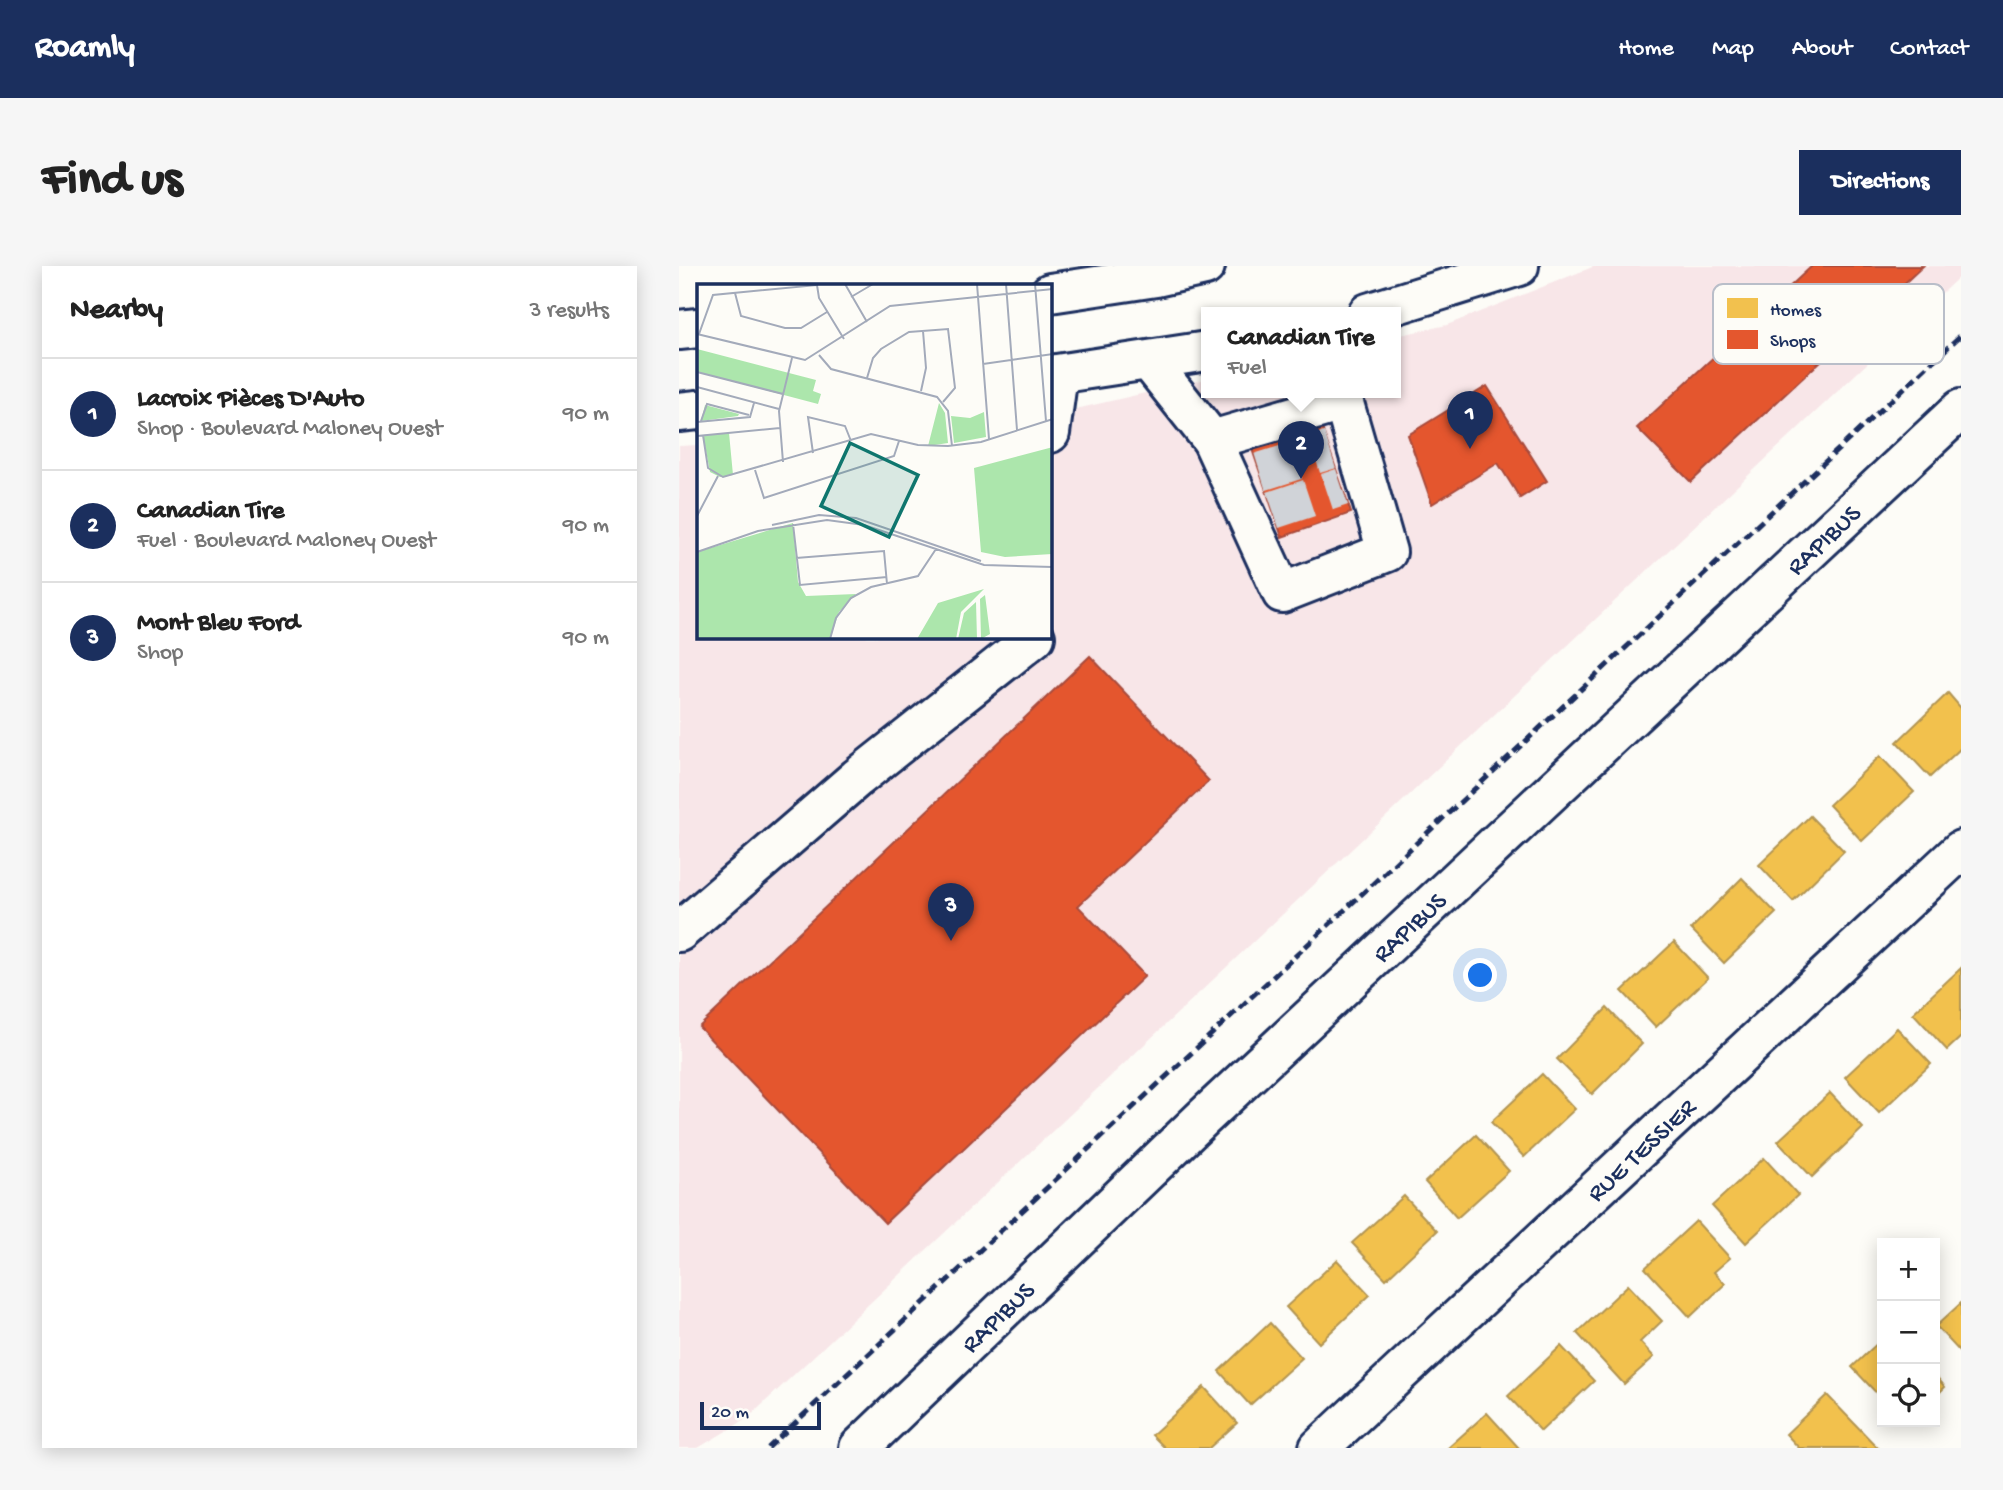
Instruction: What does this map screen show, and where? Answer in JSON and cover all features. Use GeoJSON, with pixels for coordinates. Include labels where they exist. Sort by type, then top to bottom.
{"type":"FeatureCollection","features":[{"type":"Feature","properties":{"kind":"street"},"geometry":{"type":"LineString","coordinates":[[1052,293],[1156,277],[1205,266]]}},
{"type":"Feature","properties":{"kind":"street"},"geometry":{"type":"LineString","coordinates":[[1387,307],[1519,266]]}},
{"type":"Feature","properties":{"kind":"street"},"geometry":{"type":"LineString","coordinates":[[679,330],[697,328]]}},
{"type":"Feature","properties":{"kind":"street"},"geometry":{"type":"LineString","coordinates":[[1052,404],[1054,375],[1201,352]]}},
{"type":"Feature","properties":{"kind":"street"},"geometry":{"type":"LineString","coordinates":[[1150,362],[1212,440],[1246,477],[1261,514],[1282,593],[1387,552],[1354,483],[1342,446],[1342,398]]}},
{"type":"Feature","properties":{"kind":"street"},"geometry":{"type":"LineString","coordinates":[[1212,440],[1339,398]]}},
{"type":"Feature","properties":{"kind":"street","name":"RAPIBUS"},"geometry":{"type":"LineString","coordinates":[[859,1448],[1204,1117],[1961,409]]}},
{"type":"Feature","properties":{"kind":"street"},"geometry":{"type":"LineString","coordinates":[[679,412],[697,410]]}},
{"type":"Feature","properties":{"kind":"street"},"geometry":{"type":"LineString","coordinates":[[679,932],[857,778],[1032,639]]}},
{"type":"Feature","properties":{"kind":"street","name":"RUE TESSIER"},"geometry":{"type":"LineString","coordinates":[[1319,1448],[1961,850]]}},
{"type":"Feature","properties":{"kind":"shaded area"},"geometry":{"type":"Polygon","coordinates":[[[1595,266],[1961,266],[1961,275],[1944,291],[1944,284],[1713,284],[1713,364],[1867,364],[748,1418],[698,1448],[679,1448],[679,446],[697,445],[697,639],[1052,639],[1052,415],[1201,380],[1201,398],[1401,398],[1401,335],[1447,325],[1595,266]]]}},
{"type":"Feature","properties":{"kind":"building: Homes"},"geometry":{"type":"Polygon","coordinates":[[[1948,693],[1961,708],[1961,748],[1930,777],[1897,742],[1948,693]]]}},
{"type":"Feature","properties":{"kind":"building: Homes"},"geometry":{"type":"Polygon","coordinates":[[[1880,756],[1914,792],[1862,841],[1829,805],[1880,756]]]}},
{"type":"Feature","properties":{"kind":"building: Homes"},"geometry":{"type":"Polygon","coordinates":[[[1810,816],[1844,851],[1793,901],[1759,865],[1810,816]]]}},
{"type":"Feature","properties":{"kind":"building: Homes"},"geometry":{"type":"Polygon","coordinates":[[[1742,878],[1776,913],[1724,963],[1691,929],[1742,878]]]}},
{"type":"Feature","properties":{"kind":"building: Homes"},"geometry":{"type":"Polygon","coordinates":[[[1674,942],[1708,978],[1656,1027],[1622,991],[1674,942]]]}},
{"type":"Feature","properties":{"kind":"building: Homes"},"geometry":{"type":"Polygon","coordinates":[[[1961,968],[1961,1037],[1947,1050],[1913,1013],[1961,968]]]}},
{"type":"Feature","properties":{"kind":"building: Homes"},"geometry":{"type":"Polygon","coordinates":[[[1607,1008],[1642,1044],[1592,1094],[1557,1059],[1607,1008]]]}},
{"type":"Feature","properties":{"kind":"building: Homes"},"geometry":{"type":"Polygon","coordinates":[[[1897,1028],[1931,1064],[1879,1113],[1845,1077],[1897,1028]]]}},
{"type":"Feature","properties":{"kind":"building: Homes"},"geometry":{"type":"Polygon","coordinates":[[[1542,1074],[1575,1109],[1524,1157],[1491,1122],[1542,1074]]]}},
{"type":"Feature","properties":{"kind":"building: Homes"},"geometry":{"type":"Polygon","coordinates":[[[1830,1093],[1863,1128],[1812,1177],[1778,1141],[1830,1093]]]}},
{"type":"Feature","properties":{"kind":"building: Homes"},"geometry":{"type":"Polygon","coordinates":[[[1476,1135],[1509,1171],[1457,1218],[1425,1182],[1476,1135]]]}},
{"type":"Feature","properties":{"kind":"building: Homes"},"geometry":{"type":"Polygon","coordinates":[[[1764,1158],[1798,1195],[1746,1243],[1712,1206],[1764,1158]]]}},
{"type":"Feature","properties":{"kind":"building: Homes"},"geometry":{"type":"Polygon","coordinates":[[[1404,1196],[1437,1231],[1386,1279],[1352,1243],[1404,1196]]]}},
{"type":"Feature","properties":{"kind":"building: Homes"},"geometry":{"type":"Polygon","coordinates":[[[1696,1221],[1730,1258],[1714,1272],[1725,1284],[1690,1317],[1645,1268],[1696,1221]]]}},
{"type":"Feature","properties":{"kind":"building: Homes"},"geometry":{"type":"Polygon","coordinates":[[[1337,1260],[1370,1295],[1319,1343],[1286,1307],[1337,1260]]]}},
{"type":"Feature","properties":{"kind":"building: Homes"},"geometry":{"type":"Polygon","coordinates":[[[1628,1285],[1662,1321],[1640,1342],[1654,1357],[1624,1384],[1577,1333],[1628,1285]]]}},
{"type":"Feature","properties":{"kind":"building: Homes"},"geometry":{"type":"Polygon","coordinates":[[[1961,1303],[1961,1353],[1940,1330],[1940,1322],[1961,1303]]]}},
{"type":"Feature","properties":{"kind":"building: Homes"},"geometry":{"type":"Polygon","coordinates":[[[1270,1323],[1302,1358],[1250,1405],[1219,1371],[1270,1323]]]}},
{"type":"Feature","properties":{"kind":"building: Homes"},"geometry":{"type":"Polygon","coordinates":[[[1877,1344],[1877,1394],[1852,1367],[1877,1344]]]}},
{"type":"Feature","properties":{"kind":"building: Homes"},"geometry":{"type":"Polygon","coordinates":[[[1561,1346],[1594,1381],[1541,1431],[1508,1396],[1561,1346]]]}},
{"type":"Feature","properties":{"kind":"building: Homes"},"geometry":{"type":"Polygon","coordinates":[[[1204,1387],[1237,1423],[1209,1448],[1165,1448],[1152,1435],[1204,1387]]]}},
{"type":"Feature","properties":{"kind":"building: Homes"},"geometry":{"type":"Polygon","coordinates":[[[1827,1395],[1878,1448],[1799,1448],[1786,1434],[1827,1395]]]}},
{"type":"Feature","properties":{"kind":"building: Homes"},"geometry":{"type":"Polygon","coordinates":[[[1487,1413],[1519,1448],[1448,1448],[1487,1413]]]}},
{"type":"Feature","properties":{"kind":"building: Shops"},"geometry":{"type":"Polygon","coordinates":[[[1812,266],[1923,266],[1904,284],[1793,284],[1812,266]]]}},
{"type":"Feature","properties":{"kind":"building: Shops"},"geometry":{"type":"Polygon","coordinates":[[[1713,358],[1713,364],[1818,364],[1691,482],[1637,428],[1713,358]]]}},
{"type":"Feature","properties":{"kind":"building: Shops"},"geometry":{"type":"Polygon","coordinates":[[[1487,386],[1547,481],[1520,498],[1498,463],[1432,504],[1408,435],[1487,386]]]}},
{"type":"Feature","properties":{"kind":"building: Shops"},"geometry":{"type":"Polygon","coordinates":[[[1319,419],[1351,513],[1282,537],[1250,443],[1319,419]]]}},
{"type":"Feature","properties":{"kind":"building: Shops"},"geometry":{"type":"Polygon","coordinates":[[[1090,656],[1209,781],[1078,906],[1145,976],[885,1223],[699,1027],[1090,656]]]}},
{"type":"Feature","properties":{"kind":"tunnel"},"geometry":{"type":"LineString","coordinates":[[1260,472],[1330,450]]}},
{"type":"Feature","properties":{"kind":"tunnel"},"geometry":{"type":"LineString","coordinates":[[1273,510],[1342,487]]}},
{"type":"Feature","properties":{"kind":"railway"},"geometry":{"type":"LineString","coordinates":[[1944,351],[1961,335]]}},
{"type":"Feature","properties":{"kind":"railway"},"geometry":{"type":"LineString","coordinates":[[768,1448],[1930,364]]}},
{"type":"Feature","properties":{"kind":"place","name":"Lacroix Pièces D'Auto"},"geometry":{"type":"Point","coordinates":[1470,449]}},
{"type":"Feature","properties":{"kind":"place","name":"Canadian Tire"},"geometry":{"type":"Point","coordinates":[1301,479]}},
{"type":"Feature","properties":{"kind":"place","name":"Mont Bleu Ford"},"geometry":{"type":"Point","coordinates":[951,941]}}]}
